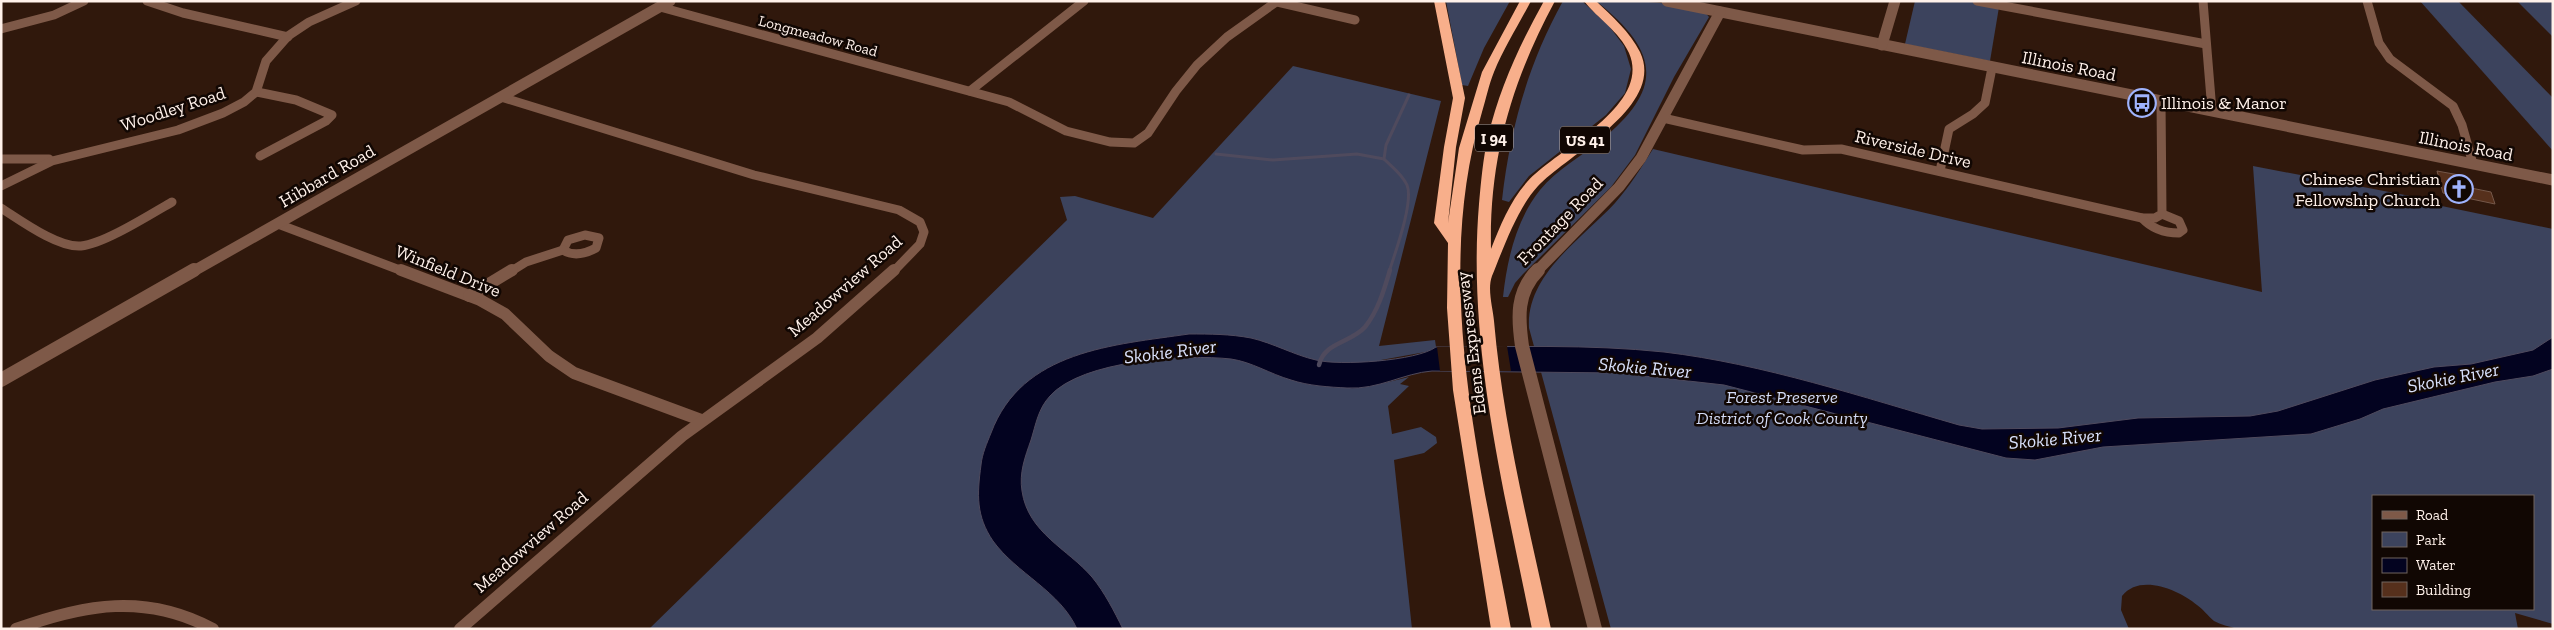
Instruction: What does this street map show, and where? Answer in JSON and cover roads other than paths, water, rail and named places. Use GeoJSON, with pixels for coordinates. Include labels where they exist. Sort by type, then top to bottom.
{"type":"FeatureCollection","features":[{"type":"Feature","properties":{"kind":"highway"},"geometry":{"type":"LineString","coordinates":[[1439,1],[1459,98],[1450,146],[1441,223],[1453,241]]}},
{"type":"Feature","properties":{"kind":"highway","name":"Edens Expressway"},"geometry":{"type":"LineString","coordinates":[[1500,629],[1456,346],[1453,241],[1465,152],[1476,106],[1504,39],[1526,1]]}},
{"type":"Feature","properties":{"kind":"highway","name":"Edens Expressway"},"geometry":{"type":"LineString","coordinates":[[1542,629],[1491,371],[1482,256],[1485,209],[1494,139],[1515,71],[1525,46],[1550,1]]}},
{"type":"Feature","properties":{"kind":"highway","name":"US 41"},"geometry":{"type":"LineString","coordinates":[[1484,280],[1498,254],[1505,231],[1518,204],[1528,189],[1541,175],[1617,114],[1626,105],[1637,87],[1638,59],[1629,40],[1590,2]]}},
{"type":"Feature","properties":{"kind":"street"},"geometry":{"type":"LineString","coordinates":[[1,28],[54,15],[84,1]]}},
{"type":"Feature","properties":{"kind":"street"},"geometry":{"type":"LineString","coordinates":[[147,1],[183,13],[273,35],[288,36]]}},
{"type":"Feature","properties":{"kind":"street"},"geometry":{"type":"LineString","coordinates":[[260,156],[332,116],[319,108],[266,92],[257,92],[265,63],[270,53],[288,36],[309,22],[356,1]]}},
{"type":"Feature","properties":{"kind":"street","name":"Hibbard Road"},"geometry":{"type":"LineString","coordinates":[[1,380],[670,1]]}},
{"type":"Feature","properties":{"kind":"street"},"geometry":{"type":"LineString","coordinates":[[970,91],[1084,1]]}},
{"type":"Feature","properties":{"kind":"street","name":"Illinois Road"},"geometry":{"type":"LineString","coordinates":[[1667,1],[2553,180]]}},
{"type":"Feature","properties":{"kind":"street"},"geometry":{"type":"LineString","coordinates":[[1882,44],[1895,1]]}},
{"type":"Feature","properties":{"kind":"street"},"geometry":{"type":"LineString","coordinates":[[1977,1],[2206,44]]}},
{"type":"Feature","properties":{"kind":"street"},"geometry":{"type":"LineString","coordinates":[[2203,1],[2212,112]]}},
{"type":"Feature","properties":{"kind":"street"},"geometry":{"type":"LineString","coordinates":[[2367,1],[2376,38],[2385,54],[2400,69],[2446,99],[2455,109],[2473,164]]}},
{"type":"Feature","properties":{"kind":"street","name":"Longmeadow Road"},"geometry":{"type":"LineString","coordinates":[[660,7],[1018,105],[1066,131],[1110,142],[1134,143],[1148,133],[1176,91],[1197,65],[1227,37],[1274,2],[1355,20]]}},
{"type":"Feature","properties":{"kind":"street","name":"Frontage Road"},"geometry":{"type":"LineString","coordinates":[[1595,629],[1554,476],[1516,315],[1524,286],[1619,187],[1641,158],[1720,12]]}},
{"type":"Feature","properties":{"kind":"street"},"geometry":{"type":"LineString","coordinates":[[1940,172],[1946,135],[1949,129],[1973,114],[1985,103],[1992,68]]}},
{"type":"Feature","properties":{"kind":"street","name":"Woodley Road"},"geometry":{"type":"LineString","coordinates":[[1,186],[60,159],[184,127],[233,108],[257,92]]}},
{"type":"Feature","properties":{"kind":"street","name":"Meadowview Road"},"geometry":{"type":"LineString","coordinates":[[460,629],[701,420],[817,338],[907,259],[923,238],[924,232],[920,222],[899,210],[746,173],[501,97]]}},
{"type":"Feature","properties":{"kind":"street"},"geometry":{"type":"LineString","coordinates":[[2142,218],[2153,228],[2162,232],[2179,233],[2183,230],[2179,221],[2159,216],[2161,102]]}},
{"type":"Feature","properties":{"kind":"street","name":"Riverside Drive"},"geometry":{"type":"LineString","coordinates":[[1663,118],[1803,150],[1841,149],[2142,218],[2159,216]]}},
{"type":"Feature","properties":{"kind":"street","name":"Woodley Road"},"geometry":{"type":"LineString","coordinates":[[1,159],[60,159]]}},
{"type":"Feature","properties":{"kind":"street"},"geometry":{"type":"LineString","coordinates":[[1,208],[33,227],[81,246],[97,241],[172,202]]}},
{"type":"Feature","properties":{"kind":"street","name":"Winfield Drive"},"geometry":{"type":"LineString","coordinates":[[278,224],[469,296],[505,314],[549,356],[574,373],[701,420]]}},
{"type":"Feature","properties":{"kind":"street"},"geometry":{"type":"LineString","coordinates":[[469,296],[526,262],[563,250]]}},
{"type":"Feature","properties":{"kind":"street"},"geometry":{"type":"LineString","coordinates":[[16,629],[71,613],[129,605],[170,609],[214,629]]}},
{"type":"Feature","properties":{"kind":"water","name":"Skokie River"},"geometry":{"type":"Polygon","coordinates":[[[1189,334],[1228,335],[1251,338],[1308,358],[1327,362],[1396,359],[1426,352],[1436,347],[1578,347],[1664,352],[1701,357],[1776,373],[1959,425],[1982,429],[2058,428],[2138,418],[2250,416],[2278,411],[2375,380],[2434,367],[2471,364],[2533,350],[2553,337],[2553,369],[2533,376],[2495,382],[2383,409],[2360,419],[2311,434],[2103,447],[2035,460],[2006,458],[1724,385],[1617,373],[1432,371],[1380,384],[1347,388],[1298,382],[1231,359],[1188,358],[1136,362],[1085,374],[1065,384],[1050,396],[1038,417],[1023,465],[1022,491],[1032,518],[1050,539],[1092,577],[1113,609],[1123,629],[1077,629],[1060,604],[1003,553],[987,532],[979,505],[980,476],[986,445],[1005,405],[1024,384],[1047,368],[1074,356],[1102,348],[1189,334]]]}},
{"type":"Feature","properties":{"kind":"waterway"},"geometry":{"type":"LineString","coordinates":[[1384,159],[1386,145],[1409,95]]}},
{"type":"Feature","properties":{"kind":"waterway"},"geometry":{"type":"LineString","coordinates":[[1216,154],[1273,160],[1357,154],[1384,159]]}},
{"type":"Feature","properties":{"kind":"waterway"},"geometry":{"type":"LineString","coordinates":[[1384,159],[1402,177],[1407,185],[1408,193],[1403,228],[1389,272]]}},
{"type":"Feature","properties":{"kind":"waterway"},"geometry":{"type":"LineString","coordinates":[[1319,365],[1326,352],[1359,332],[1370,321],[1383,293],[1390,270]]}},
{"type":"Feature","properties":{"kind":"place","name":"Illinois & Manor"},"geometry":{"type":"Point","coordinates":[2142,103]}},
{"type":"Feature","properties":{"kind":"place","name":"Chinese Christian Fellowship Church"},"geometry":{"type":"Point","coordinates":[2459,189]}},
{"type":"Feature","properties":{"kind":"park label","name":"Forest Preserve District of Cook County"},"geometry":{"type":"Point","coordinates":[1782,407]}}]}
